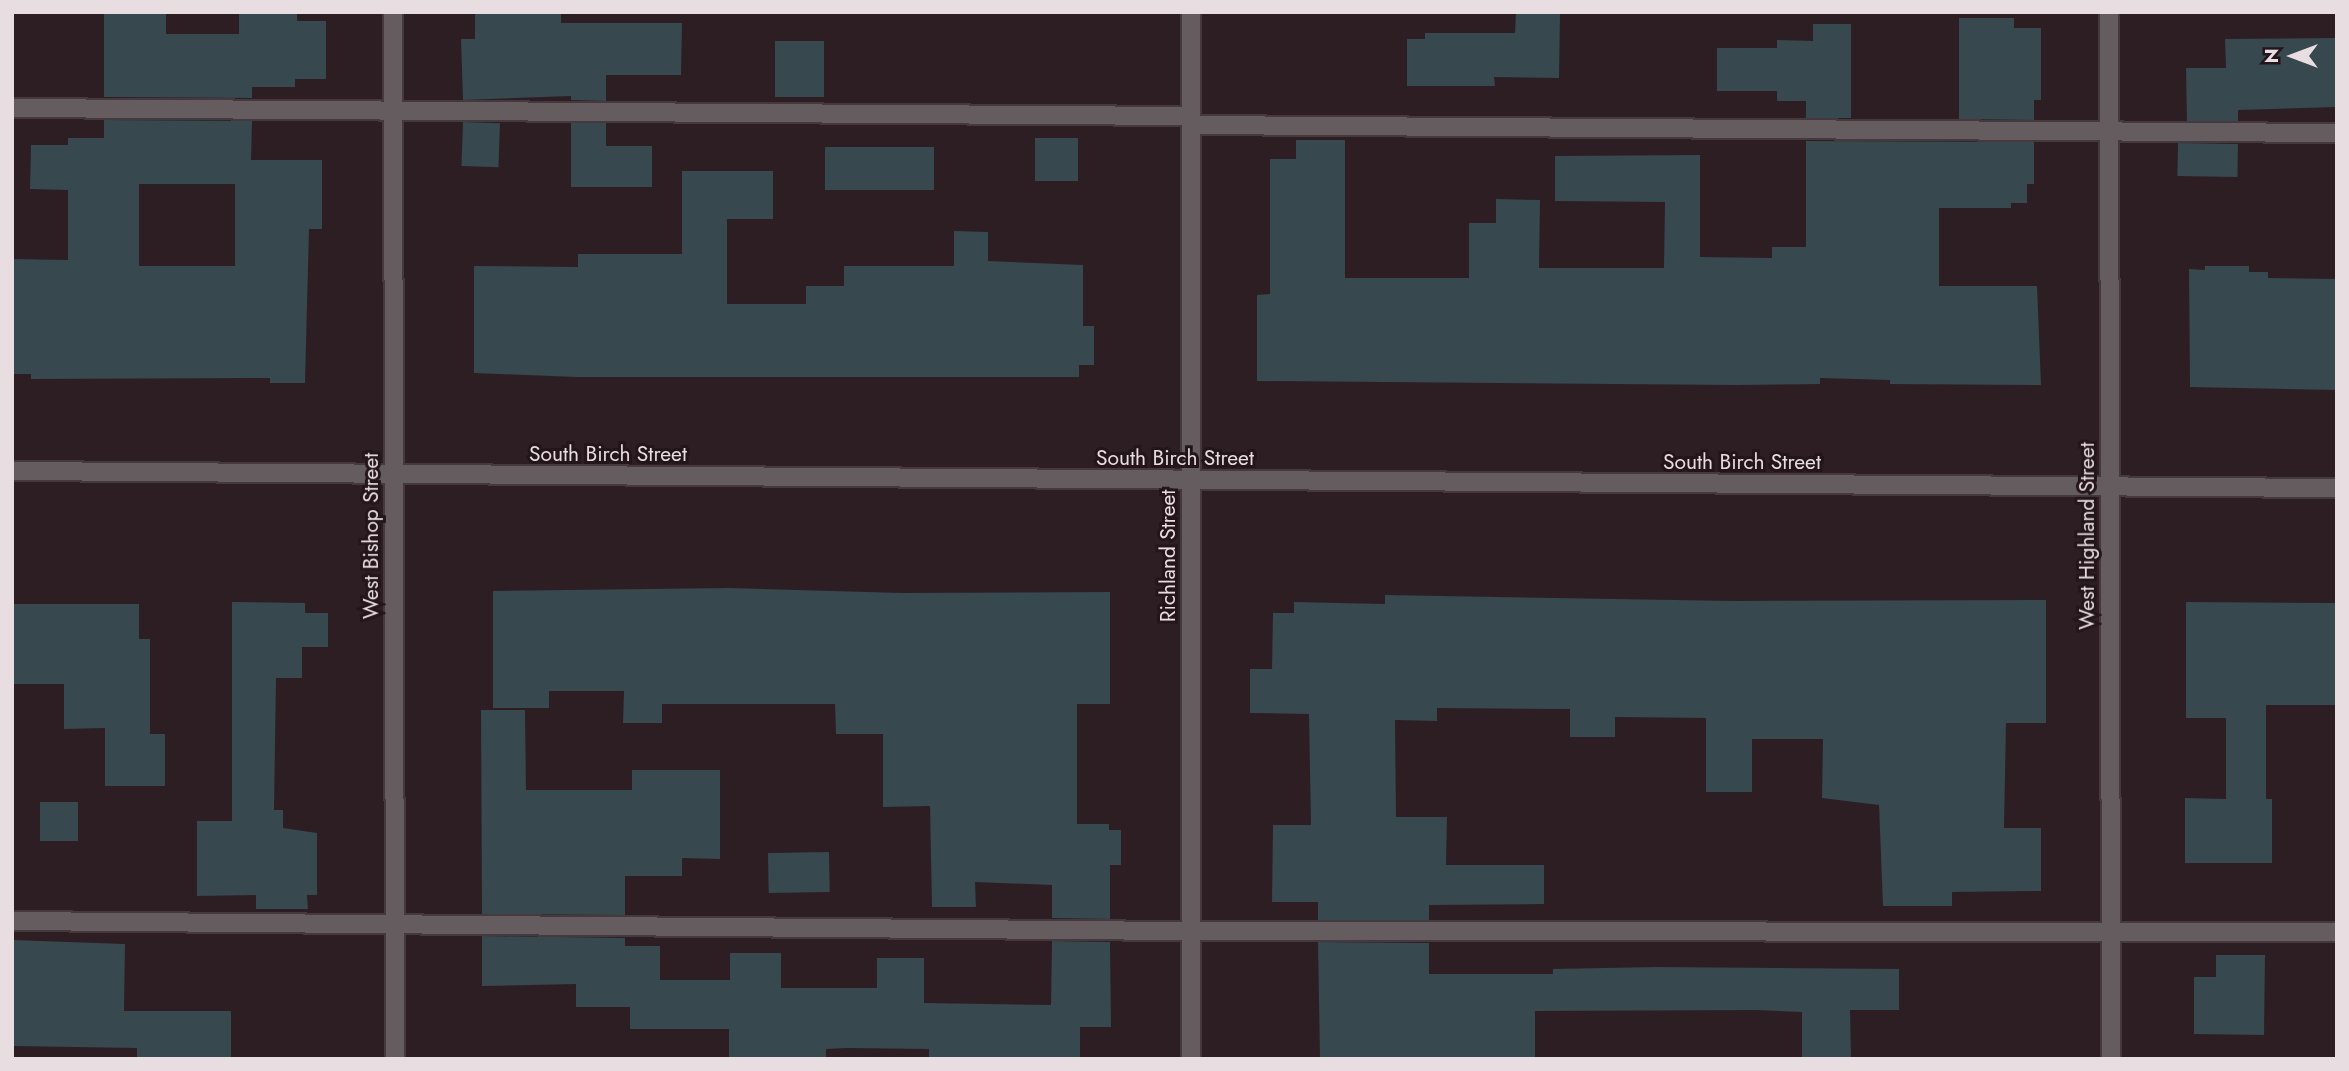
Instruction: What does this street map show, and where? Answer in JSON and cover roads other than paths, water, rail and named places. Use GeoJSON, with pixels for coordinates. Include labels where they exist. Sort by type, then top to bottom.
{"type":"FeatureCollection","features":[{"type":"Feature","properties":{"kind":"street","name":"West Bishop Street"},"geometry":{"type":"LineString","coordinates":[[393,12],[395,1059]]}},
{"type":"Feature","properties":{"kind":"street","name":"Richland Street"},"geometry":{"type":"LineString","coordinates":[[1191,12],[1191,1059]]}},
{"type":"Feature","properties":{"kind":"street","name":"West Highland Street"},"geometry":{"type":"LineString","coordinates":[[2109,12],[2111,1059]]}},
{"type":"Feature","properties":{"kind":"street"},"geometry":{"type":"LineString","coordinates":[[12,108],[393,109],[1191,121],[2337,132]]}},
{"type":"Feature","properties":{"kind":"street","name":"South Birch Street"},"geometry":{"type":"LineString","coordinates":[[12,471],[2337,488]]}},
{"type":"Feature","properties":{"kind":"street"},"geometry":{"type":"LineString","coordinates":[[12,921],[1191,931],[2337,932]]}}]}
